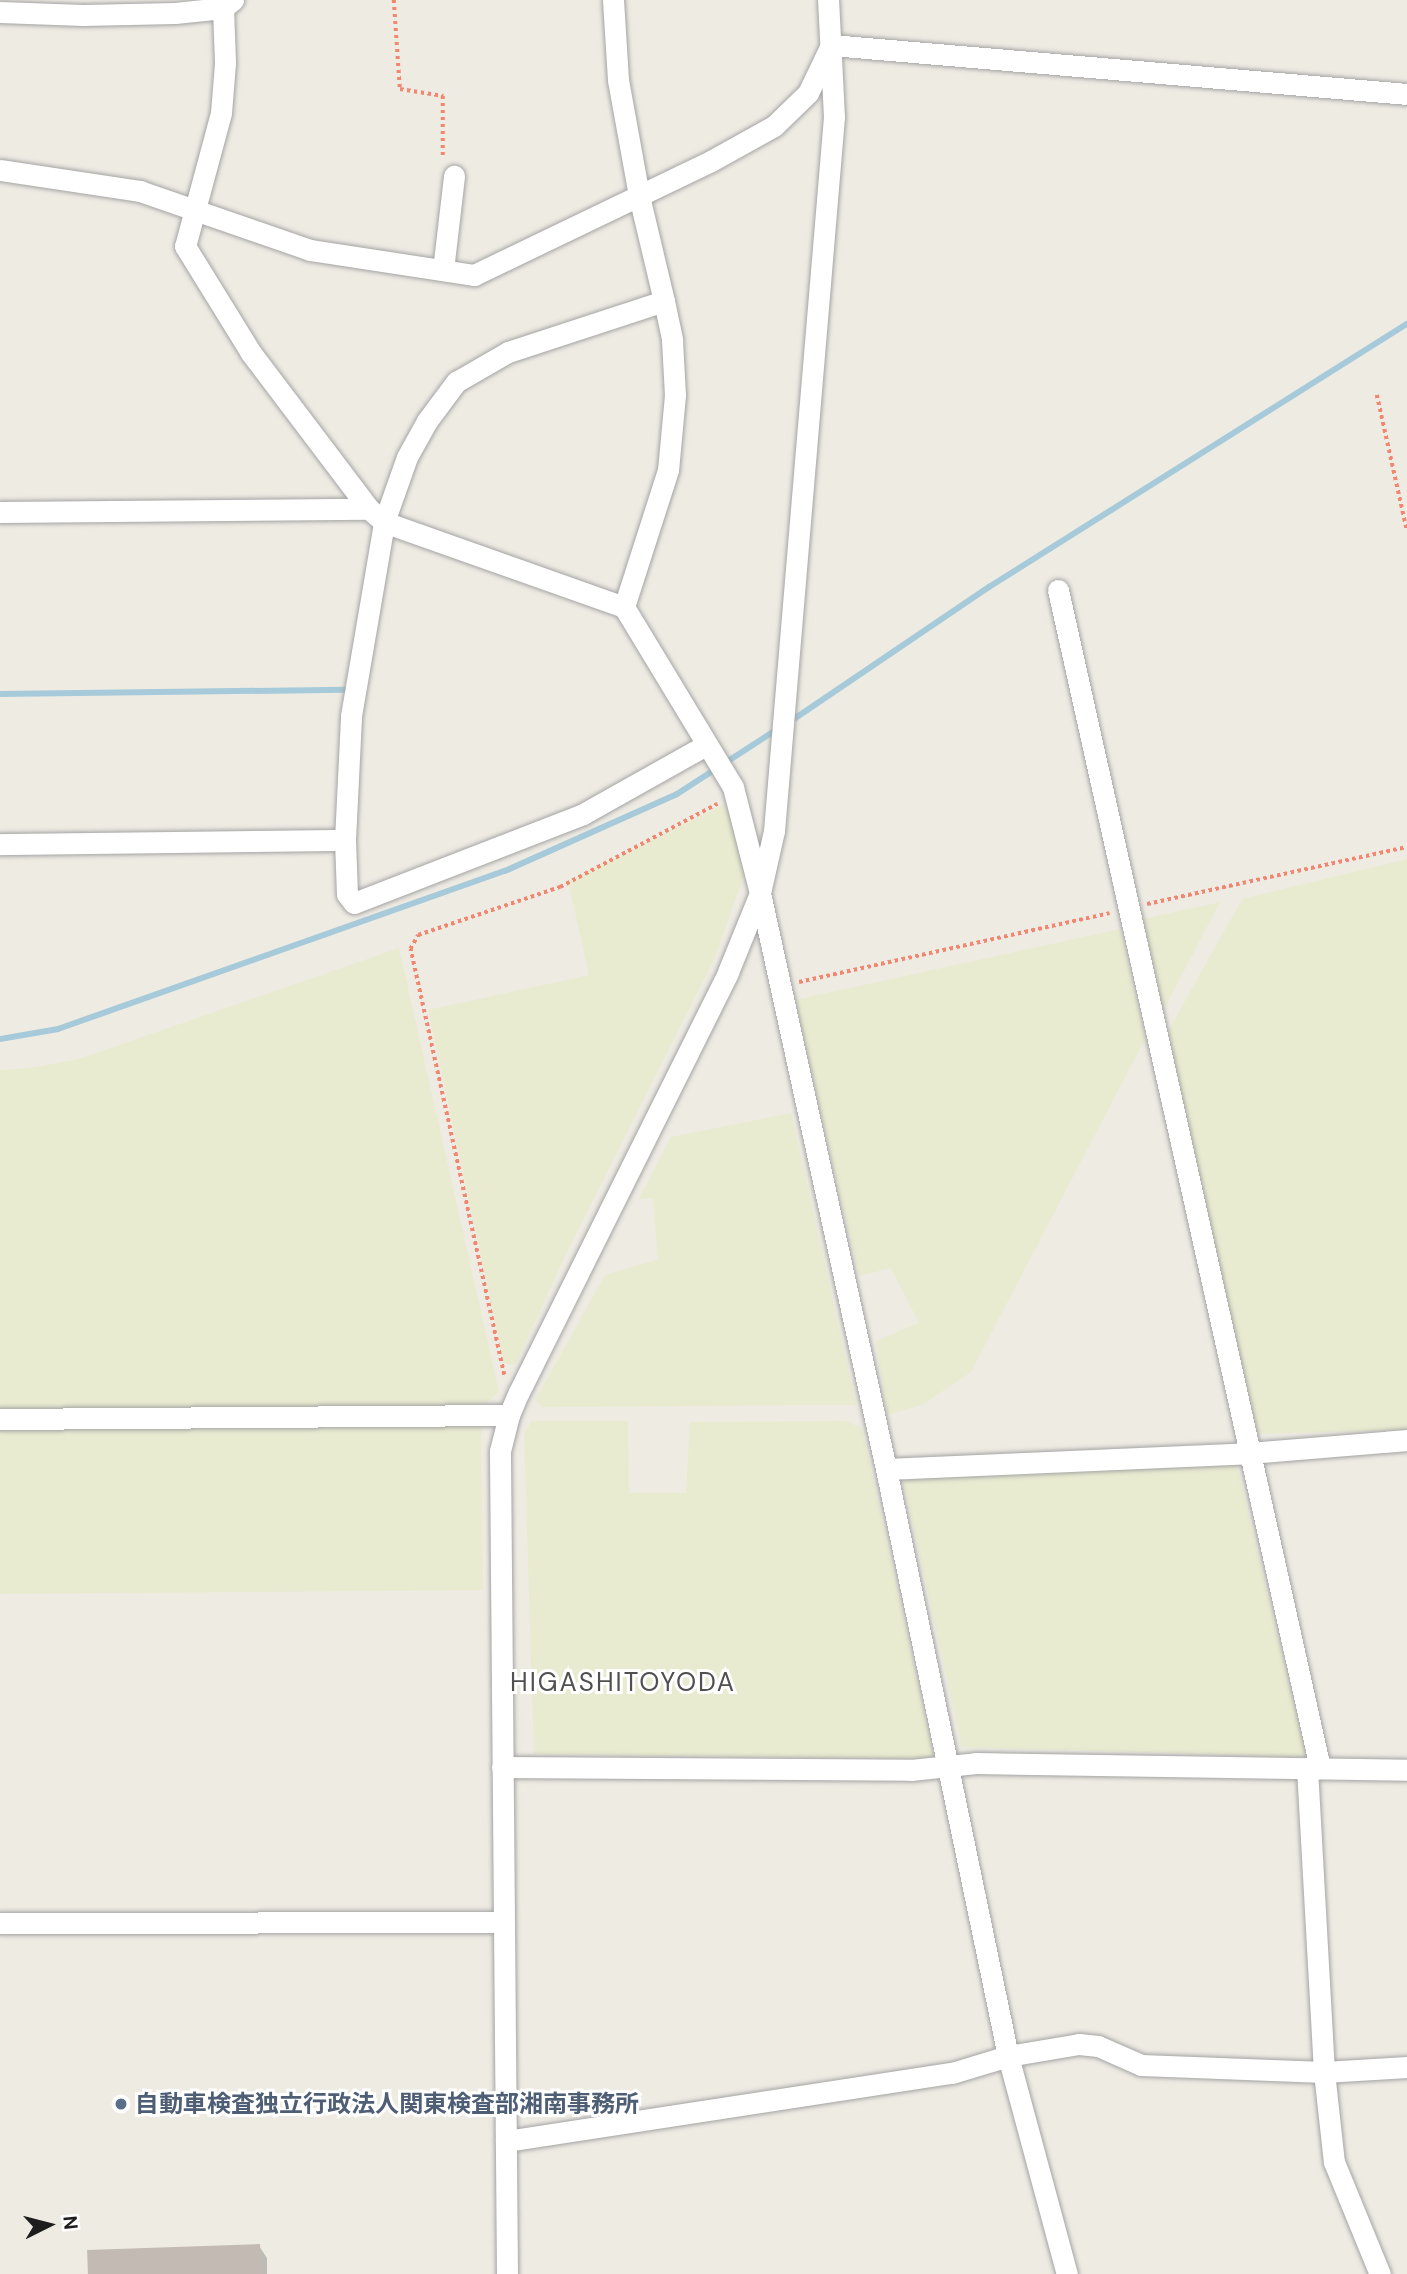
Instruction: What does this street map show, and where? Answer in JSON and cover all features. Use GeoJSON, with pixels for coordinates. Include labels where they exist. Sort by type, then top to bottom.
{"type":"FeatureCollection","features":[{"type":"Feature","properties":{"kind":"street"},"geometry":{"type":"LineString","coordinates":[[613,0],[618,80],[639,196],[672,340],[675,395],[668,470],[624,607]]}},
{"type":"Feature","properties":{"kind":"street"},"geometry":{"type":"LineString","coordinates":[[507,2274],[500,1451],[509,1415],[519,1392],[728,972],[760,893],[774,831],[835,117],[828,0]]}},
{"type":"Feature","properties":{"kind":"street"},"geometry":{"type":"LineString","coordinates":[[0,12],[83,15],[228,4],[221,113],[185,246],[193,263],[251,353],[377,515]]}},
{"type":"Feature","properties":{"kind":"street"},"geometry":{"type":"LineString","coordinates":[[0,170],[140,191],[310,250],[474,275],[639,196],[774,126],[808,93],[831,45]]}},
{"type":"Feature","properties":{"kind":"street"},"geometry":{"type":"LineString","coordinates":[[831,45],[1407,94]]}},
{"type":"Feature","properties":{"kind":"street"},"geometry":{"type":"LineString","coordinates":[[443,270],[454,176]]}},
{"type":"Feature","properties":{"kind":"street"},"geometry":{"type":"LineString","coordinates":[[664,301],[508,352],[456,382],[427,421],[407,457],[377,515],[351,716],[345,840],[347,894],[354,903],[583,814],[706,745]]}},
{"type":"Feature","properties":{"kind":"street"},"geometry":{"type":"LineString","coordinates":[[0,512],[377,515],[624,607],[734,791],[760,893],[886,1469],[1007,2056],[1067,2274]]}},
{"type":"Feature","properties":{"kind":"street"},"geometry":{"type":"LineString","coordinates":[[1058,590],[1249,1453],[1313,1768],[1324,2072],[1334,2162],[1380,2274]]}},
{"type":"Feature","properties":{"kind":"street"},"geometry":{"type":"LineString","coordinates":[[0,844],[345,840]]}},
{"type":"Feature","properties":{"kind":"street"},"geometry":{"type":"LineString","coordinates":[[0,1419],[509,1415]]}},
{"type":"Feature","properties":{"kind":"street"},"geometry":{"type":"LineString","coordinates":[[886,1469],[1249,1453],[1407,1440]]}},
{"type":"Feature","properties":{"kind":"street"},"geometry":{"type":"LineString","coordinates":[[502,1767],[911,1770],[976,1763],[1407,1770]]}},
{"type":"Feature","properties":{"kind":"street"},"geometry":{"type":"LineString","coordinates":[[0,1923],[502,1922]]}},
{"type":"Feature","properties":{"kind":"street"},"geometry":{"type":"LineString","coordinates":[[506,2141],[952,2073],[1007,2056],[1079,2044],[1098,2046],[1141,2065],[1324,2072],[1407,2067]]}},
{"type":"Feature","properties":{"kind":"path"},"geometry":{"type":"LineString","coordinates":[[394,0],[400,89],[443,96],[443,169],[454,176]]}},
{"type":"Feature","properties":{"kind":"path"},"geometry":{"type":"LineString","coordinates":[[1377,395],[1407,530]]}},
{"type":"Feature","properties":{"kind":"path"},"geometry":{"type":"LineString","coordinates":[[519,1392],[504,1375],[410,949],[418,935],[559,887],[734,791]]}},
{"type":"Feature","properties":{"kind":"path"},"geometry":{"type":"LineString","coordinates":[[780,986],[1407,846]]}},
{"type":"Feature","properties":{"kind":"green space"},"geometry":{"type":"Polygon","coordinates":[[[729,802],[744,875],[715,958],[569,1248],[515,1365],[504,1363],[428,1010],[589,975],[568,881],[729,802]]]}},
{"type":"Feature","properties":{"kind":"green space"},"geometry":{"type":"Polygon","coordinates":[[[1407,859],[1407,1430],[1252,1434],[1167,1033],[1242,899],[1407,859]]]}},
{"type":"Feature","properties":{"kind":"green space"},"geometry":{"type":"Polygon","coordinates":[[[1220,902],[1163,1011],[1143,919],[1220,902]]]}},
{"type":"Feature","properties":{"kind":"green space"},"geometry":{"type":"Polygon","coordinates":[[[1120,929],[1145,1039],[971,1372],[922,1405],[887,1415],[876,1341],[919,1323],[891,1268],[859,1276],[795,1000],[1120,929]]]}},
{"type":"Feature","properties":{"kind":"green space"},"geometry":{"type":"Polygon","coordinates":[[[399,948],[499,1392],[488,1401],[481,1424],[483,1590],[0,1594],[0,1070],[31,1068],[79,1059],[399,948]]]}},
{"type":"Feature","properties":{"kind":"green space"},"geometry":{"type":"Polygon","coordinates":[[[791,1113],[856,1405],[542,1407],[535,1400],[605,1275],[658,1259],[653,1198],[639,1199],[671,1137],[791,1113]]]}},
{"type":"Feature","properties":{"kind":"green space"},"geometry":{"type":"Polygon","coordinates":[[[532,1421],[628,1421],[629,1493],[686,1493],[690,1422],[845,1421],[862,1428],[934,1759],[534,1754],[524,1433],[532,1421]]]}},
{"type":"Feature","properties":{"kind":"green space"},"geometry":{"type":"Polygon","coordinates":[[[1236,1462],[1306,1757],[962,1747],[903,1480],[1236,1462]]]}},
{"type":"Feature","properties":{"kind":"building"},"geometry":{"type":"Polygon","coordinates":[[[260,2244],[261,2274],[88,2274],[87,2250],[260,2244]]]}},
{"type":"Feature","properties":{"kind":"waterway"},"geometry":{"type":"LineString","coordinates":[[788,723],[989,587],[1407,324]]}},
{"type":"Feature","properties":{"kind":"waterway"},"geometry":{"type":"LineString","coordinates":[[0,694],[344,690]]}},
{"type":"Feature","properties":{"kind":"waterway"},"geometry":{"type":"LineString","coordinates":[[0,1039],[58,1029],[505,871],[677,794],[779,728]]}},
{"type":"Feature","properties":{"kind":"place","name":"自動車検査独立行政法人関東検査部湘南事務所"},"geometry":{"type":"Point","coordinates":[121,2104]}},
{"type":"Feature","properties":{"kind":"district","name":"HIGASHITOYODA"},"geometry":{"type":"Point","coordinates":[623,1683]}}]}
